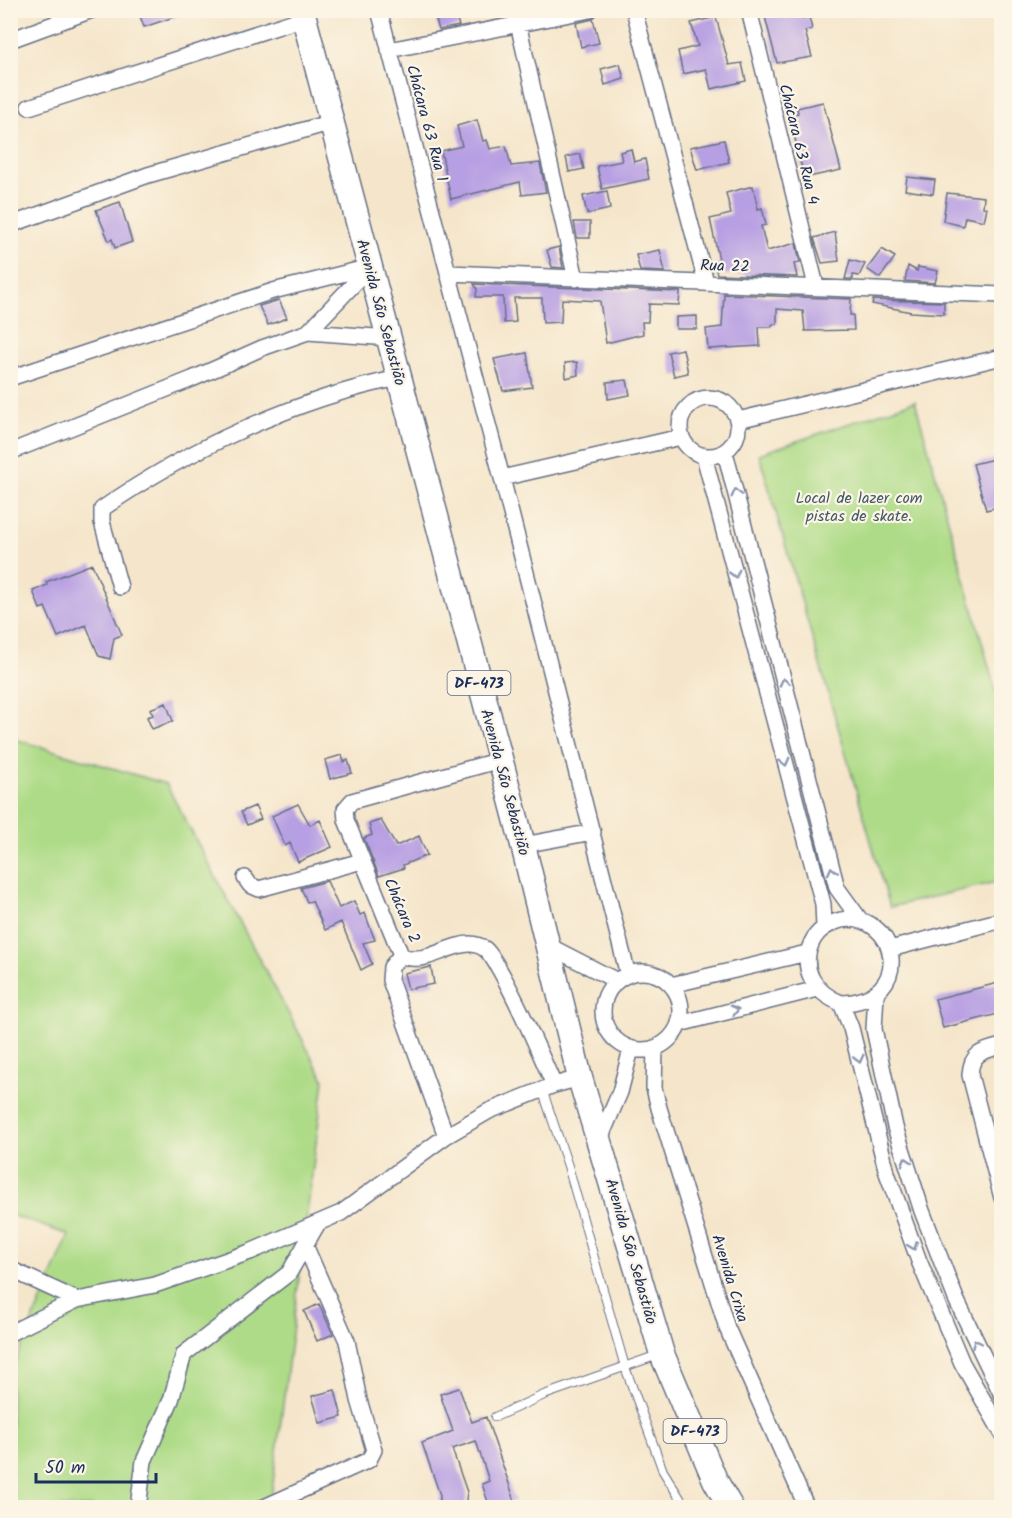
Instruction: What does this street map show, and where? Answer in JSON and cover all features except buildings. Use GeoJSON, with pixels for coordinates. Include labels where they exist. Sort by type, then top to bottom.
{"type":"FeatureCollection","features":[{"type":"Feature","properties":{"kind":"main road","name":"Avenida São Sebastião"},"geometry":{"type":"LineString","coordinates":[[303,14],[523,845],[580,1078],[662,1354],[715,1480],[731,1508]]}},
{"type":"Feature","properties":{"kind":"street"},"geometry":{"type":"LineString","coordinates":[[379,10],[389,50]]}},
{"type":"Feature","properties":{"kind":"street"},"geometry":{"type":"LineString","coordinates":[[515,10],[576,279]]}},
{"type":"Feature","properties":{"kind":"street","name":"Chácara 63 Rua 1"},"geometry":{"type":"LineString","coordinates":[[590,10],[519,26],[389,50],[593,832],[622,978]]}},
{"type":"Feature","properties":{"kind":"street"},"geometry":{"type":"LineString","coordinates":[[634,10],[706,282]]}},
{"type":"Feature","properties":{"kind":"street","name":"Chácara 63 Rua 4"},"geometry":{"type":"LineString","coordinates":[[749,10],[816,286]]}},
{"type":"Feature","properties":{"kind":"street"},"geometry":{"type":"LineString","coordinates":[[10,40],[82,12]]}},
{"type":"Feature","properties":{"kind":"street"},"geometry":{"type":"LineString","coordinates":[[29,107],[303,14]]}},
{"type":"Feature","properties":{"kind":"street"},"geometry":{"type":"LineString","coordinates":[[10,225],[148,175],[332,122]]}},
{"type":"Feature","properties":{"kind":"street"},"geometry":{"type":"LineString","coordinates":[[308,333],[370,267]]}},
{"type":"Feature","properties":{"kind":"street"},"geometry":{"type":"LineString","coordinates":[[10,378],[273,291],[370,267]]}},
{"type":"Feature","properties":{"kind":"street","name":"Rua 22"},"geometry":{"type":"LineString","coordinates":[[448,273],[1002,294]]}},
{"type":"Feature","properties":{"kind":"street"},"geometry":{"type":"LineString","coordinates":[[10,452],[192,379],[262,348],[308,333],[389,338]]}},
{"type":"Feature","properties":{"kind":"street"},"geometry":{"type":"LineString","coordinates":[[738,420],[1002,357]]}},
{"type":"Feature","properties":{"kind":"street"},"geometry":{"type":"LineString","coordinates":[[120,587],[102,522],[102,509],[134,487],[206,446],[319,400],[366,384],[399,378]]}},
{"type":"Feature","properties":{"kind":"street"},"geometry":{"type":"LineString","coordinates":[[701,399],[717,399],[731,406],[738,420],[738,432],[734,443],[725,452],[704,456],[690,450],[681,437],[680,421],[687,407],[701,399]]}},
{"type":"Feature","properties":{"kind":"street"},"geometry":{"type":"LineString","coordinates":[[502,478],[681,437]]}},
{"type":"Feature","properties":{"kind":"street"},"geometry":{"type":"LineString","coordinates":[[725,452],[837,888],[861,921],[879,931],[890,949],[891,965],[887,981],[876,994],[860,1002],[841,1003],[828,998],[817,989],[808,972],[807,953],[813,939],[824,927],[842,920],[861,921]]}},
{"type":"Feature","properties":{"kind":"street"},"geometry":{"type":"LineString","coordinates":[[704,456],[823,904],[824,927]]}},
{"type":"Feature","properties":{"kind":"street","name":"Chácara 2"},"geometry":{"type":"LineString","coordinates":[[500,760],[352,801],[345,813],[401,956],[412,959],[421,958],[470,944],[485,949],[499,972],[548,1087]]}},
{"type":"Feature","properties":{"kind":"street"},"geometry":{"type":"LineString","coordinates":[[523,845],[593,832]]}},
{"type":"Feature","properties":{"kind":"street"},"geometry":{"type":"LineString","coordinates":[[245,878],[250,885],[259,889],[362,861]]}},
{"type":"Feature","properties":{"kind":"street"},"geometry":{"type":"LineString","coordinates":[[890,949],[1002,920]]}},
{"type":"Feature","properties":{"kind":"street"},"geometry":{"type":"LineString","coordinates":[[547,945],[622,978]]}},
{"type":"Feature","properties":{"kind":"street"},"geometry":{"type":"LineString","coordinates":[[671,985],[807,953]]}},
{"type":"Feature","properties":{"kind":"street"},"geometry":{"type":"LineString","coordinates":[[401,956],[391,967],[390,980],[446,1136]]}},
{"type":"Feature","properties":{"kind":"street"},"geometry":{"type":"LineString","coordinates":[[643,972],[658,976],[671,985],[680,1004],[679,1024],[669,1039],[655,1048],[632,1049],[620,1044],[605,1025],[604,1001],[622,978],[643,972]]}},
{"type":"Feature","properties":{"kind":"street"},"geometry":{"type":"LineString","coordinates":[[679,1024],[817,989]]}},
{"type":"Feature","properties":{"kind":"street"},"geometry":{"type":"LineString","coordinates":[[876,994],[874,1029],[895,1127],[922,1211],[956,1299],[1002,1395]]}},
{"type":"Feature","properties":{"kind":"street"},"geometry":{"type":"LineString","coordinates":[[841,1003],[851,1028],[887,1173],[919,1261],[962,1363],[1002,1433]]}},
{"type":"Feature","properties":{"kind":"street"},"geometry":{"type":"LineString","coordinates":[[1002,1047],[977,1054],[971,1061],[970,1075],[1002,1198]]}},
{"type":"Feature","properties":{"kind":"street","name":"Avenida Crixa"},"geometry":{"type":"LineString","coordinates":[[655,1048],[654,1088],[659,1108],[727,1328],[807,1508]]}},
{"type":"Feature","properties":{"kind":"street"},"geometry":{"type":"LineString","coordinates":[[600,1139],[620,1092],[632,1049]]}},
{"type":"Feature","properties":{"kind":"street"},"geometry":{"type":"LineString","coordinates":[[10,1333],[77,1300],[155,1285],[250,1252],[318,1223],[360,1201],[446,1136],[489,1111],[548,1087],[580,1078]]}},
{"type":"Feature","properties":{"kind":"street"},"geometry":{"type":"LineString","coordinates":[[138,1508],[144,1461],[171,1400],[184,1354],[289,1273],[318,1223]]}},
{"type":"Feature","properties":{"kind":"street"},"geometry":{"type":"LineString","coordinates":[[262,1508],[369,1460],[374,1450],[359,1400],[347,1341],[305,1245]]}},
{"type":"Feature","properties":{"kind":"street"},"geometry":{"type":"LineString","coordinates":[[10,1269],[77,1300]]}},
{"type":"Feature","properties":{"kind":"lane"},"geometry":{"type":"LineString","coordinates":[[548,1087],[567,1166],[625,1367],[663,1471],[686,1508]]}},
{"type":"Feature","properties":{"kind":"lane"},"geometry":{"type":"LineString","coordinates":[[495,1417],[544,1395],[662,1354]]}},
{"type":"Feature","properties":{"kind":"green space","name":"Local de lazer com pistas de skate."},"geometry":{"type":"Polygon","coordinates":[[[915,401],[1001,710],[1001,881],[890,907],[759,454],[915,401]]]}},
{"type":"Feature","properties":{"kind":"green space"},"geometry":{"type":"Polygon","coordinates":[[[11,738],[166,784],[324,1080],[270,1507],[11,1507],[11,1372],[69,1235],[11,1215],[11,738]]]}}]}
